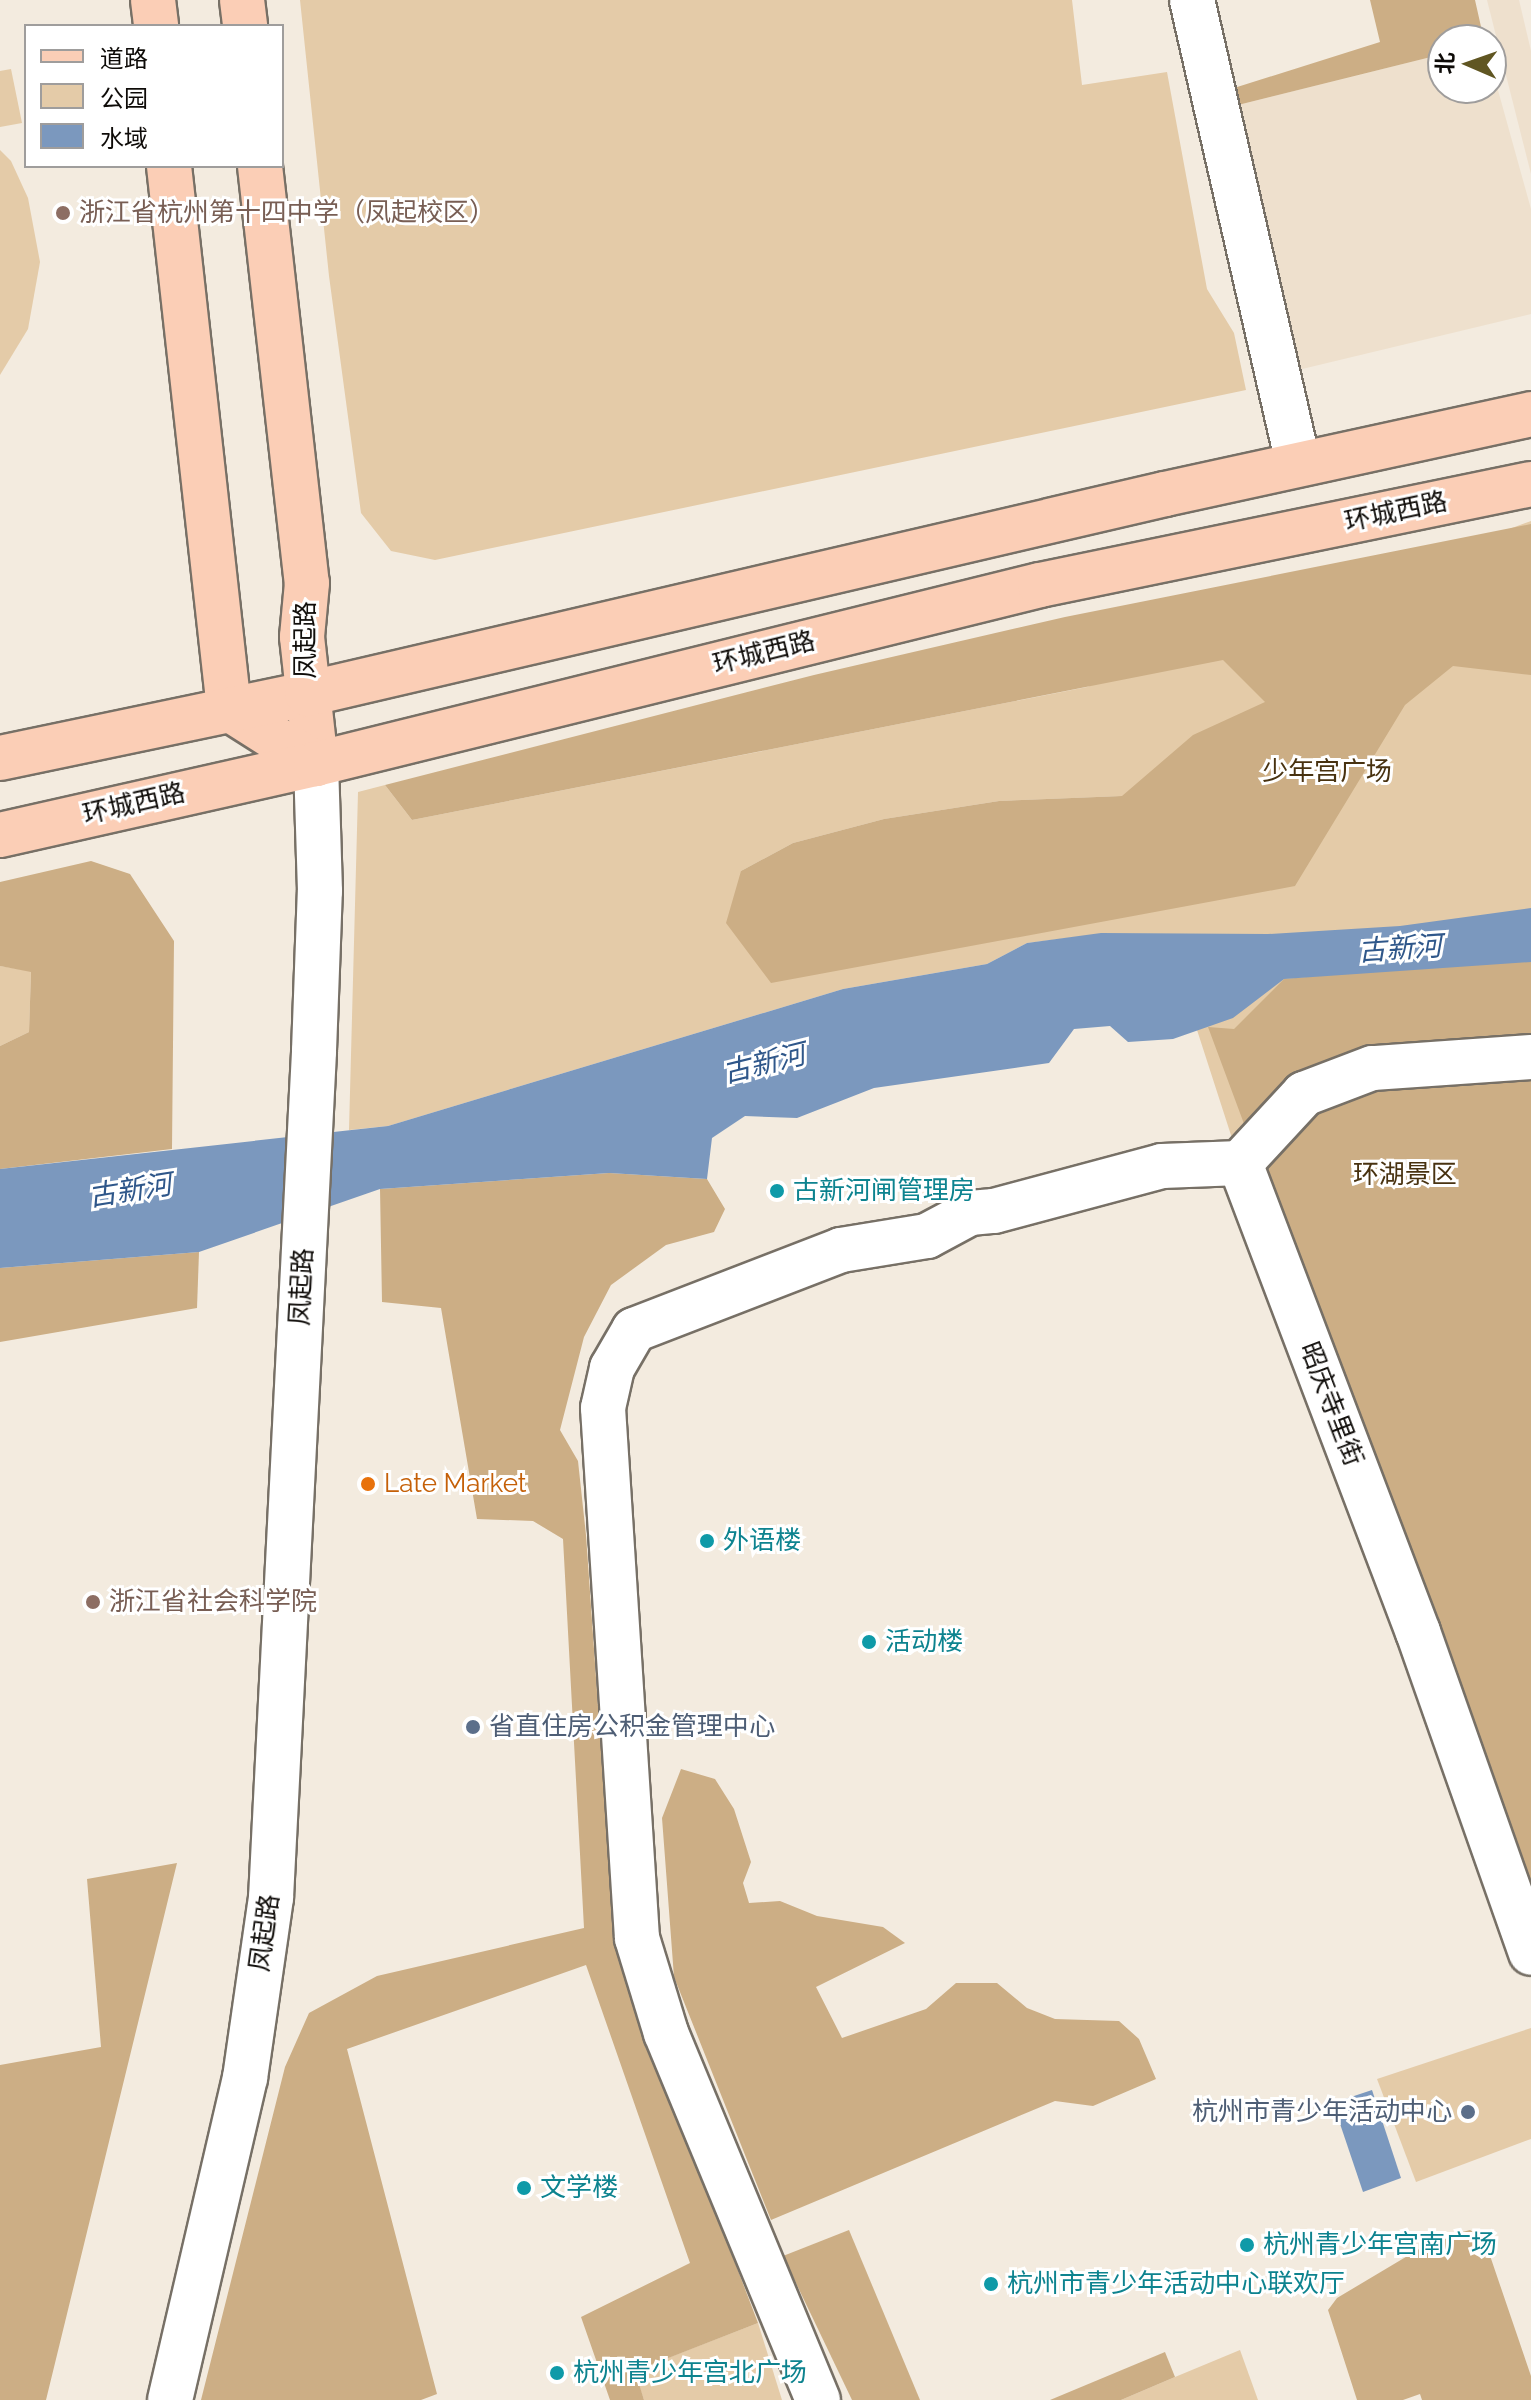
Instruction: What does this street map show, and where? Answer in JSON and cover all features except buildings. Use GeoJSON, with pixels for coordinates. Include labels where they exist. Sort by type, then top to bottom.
{"type":"FeatureCollection","features":[{"type":"Feature","properties":{"kind":"main road"},"geometry":{"type":"LineString","coordinates":[[153,0],[156,24]]}},
{"type":"Feature","properties":{"kind":"main road"},"geometry":{"type":"LineString","coordinates":[[242,0],[245,24]]}},
{"type":"Feature","properties":{"kind":"main road"},"geometry":{"type":"LineString","coordinates":[[169,168],[229,709]]}},
{"type":"Feature","properties":{"kind":"main road","name":"凤起路"},"geometry":{"type":"LineString","coordinates":[[260,168],[307,583],[302,637],[316,764]]}},
{"type":"Feature","properties":{"kind":"main road"},"geometry":{"type":"LineString","coordinates":[[0,758],[307,694],[1298,463],[1531,414]]}},
{"type":"Feature","properties":{"kind":"main road","name":"环城西路"},"geometry":{"type":"LineString","coordinates":[[0,835],[316,764],[1040,585],[1531,484]]}},
{"type":"Feature","properties":{"kind":"main road"},"geometry":{"type":"LineString","coordinates":[[229,709],[316,764]]}},
{"type":"Feature","properties":{"kind":"street"},"geometry":{"type":"LineString","coordinates":[[1192,0],[1298,463]]}},
{"type":"Feature","properties":{"kind":"street","name":"凤起路"},"geometry":{"type":"LineString","coordinates":[[170,2400],[245,2078],[271,1898],[320,891],[316,764]]}},
{"type":"Feature","properties":{"kind":"street"},"geometry":{"type":"LineString","coordinates":[[818,2400],[666,2033],[637,1938],[603,1408],[612,1368],[634,1330],[682,1307],[841,1250],[927,1236],[970,1213],[994,1211],[1162,1166],[1240,1163],[1304,1094],[1372,1068],[1502,1055],[1531,1057]]}},
{"type":"Feature","properties":{"kind":"street","name":"昭庆寺里街"},"geometry":{"type":"LineString","coordinates":[[1240,1163],[1418,1632],[1531,1953]]}},
{"type":"Feature","properties":{"kind":"shaded area"},"geometry":{"type":"Polygon","coordinates":[[[1487,0],[1519,0],[1531,51],[1531,174],[1507,79],[1507,24],[1493,24],[1487,0]]]}},
{"type":"Feature","properties":{"kind":"shaded area"},"geometry":{"type":"Polygon","coordinates":[[[1427,58],[1427,104],[1502,104],[1531,209],[1531,314],[1298,370],[1238,105],[1427,58]]]}},
{"type":"Feature","properties":{"kind":"green space"},"geometry":{"type":"Polygon","coordinates":[[[300,0],[1072,0],[1082,85],[1167,72],[1207,289],[1234,333],[1246,390],[435,560],[391,551],[361,513],[329,276],[300,0]]]}},
{"type":"Feature","properties":{"kind":"green space"},"geometry":{"type":"Polygon","coordinates":[[[1370,0],[1475,0],[1480,24],[1427,24],[1427,58],[1238,105],[1234,88],[1380,42],[1370,0]]]}},
{"type":"Feature","properties":{"kind":"green space"},"geometry":{"type":"Polygon","coordinates":[[[11,69],[22,123],[0,127],[0,71],[11,69]]]}},
{"type":"Feature","properties":{"kind":"green space"},"geometry":{"type":"Polygon","coordinates":[[[0,150],[11,161],[28,198],[40,262],[28,329],[0,375],[0,150]]]}},
{"type":"Feature","properties":{"kind":"green space","name":"少年宫广场"},"geometry":{"type":"Polygon","coordinates":[[[1531,521],[1531,1953],[1240,1163],[1166,934],[1101,934],[1027,943],[987,964],[843,989],[388,1126],[349,1130],[358,792],[385,785],[412,820],[1087,687],[1531,521]],[[1122,796],[999,801],[884,819],[793,843],[741,871],[1122,796]]]}},
{"type":"Feature","properties":{"kind":"green space"},"geometry":{"type":"Polygon","coordinates":[[[1531,524],[1531,675],[1453,666],[1405,705],[1295,886],[771,983],[726,923],[741,871],[793,843],[884,819],[999,801],[1122,796],[1193,735],[1265,702],[1223,660],[412,820],[385,785],[814,675],[1065,617],[1531,524]]]}},
{"type":"Feature","properties":{"kind":"green space"},"geometry":{"type":"Polygon","coordinates":[[[91,861],[130,874],[174,941],[172,1149],[0,1169],[0,1046],[29,1032],[31,972],[0,966],[0,882],[91,861]]]}},
{"type":"Feature","properties":{"kind":"green space","name":"环湖景区"},"geometry":{"type":"Polygon","coordinates":[[[1500,960],[1531,962],[1531,1895],[1208,1027],[1234,1029],[1284,979],[1500,960]]]}},
{"type":"Feature","properties":{"kind":"green space"},"geometry":{"type":"Polygon","coordinates":[[[0,966],[31,971],[29,1032],[0,1046],[0,966]]]}},
{"type":"Feature","properties":{"kind":"green space"},"geometry":{"type":"Polygon","coordinates":[[[609,1173],[707,1179],[725,1209],[714,1232],[666,1245],[611,1285],[584,1337],[560,1430],[578,1461],[586,1535],[615,1948],[758,2323],[635,2371],[644,2400],[610,2400],[581,2317],[690,2263],[586,1965],[347,2049],[437,2394],[421,2400],[201,2400],[285,2067],[309,2013],[377,1976],[584,1928],[563,1539],[533,1521],[477,1519],[441,1308],[382,1302],[380,1189],[609,1173]]]}},
{"type":"Feature","properties":{"kind":"green space"},"geometry":{"type":"Polygon","coordinates":[[[199,1252],[197,1308],[0,1342],[0,1268],[199,1252]]]}},
{"type":"Feature","properties":{"kind":"green space"},"geometry":{"type":"Polygon","coordinates":[[[681,1769],[715,1779],[734,1809],[751,1862],[743,1883],[749,1903],[780,1901],[817,1916],[883,1927],[905,1943],[816,1987],[842,2038],[926,2009],[956,1983],[997,1983],[1027,2008],[1055,2019],[1119,2021],[1139,2039],[1156,2079],[1093,2106],[1055,2101],[771,2220],[674,1977],[662,1818],[681,1769]]]}},
{"type":"Feature","properties":{"kind":"green space"},"geometry":{"type":"Polygon","coordinates":[[[177,1863],[46,2400],[0,2400],[0,2065],[101,2047],[87,1879],[177,1863]]]}},
{"type":"Feature","properties":{"kind":"green space"},"geometry":{"type":"Polygon","coordinates":[[[1531,2028],[1531,2139],[1416,2182],[1377,2079],[1531,2028]]]}},
{"type":"Feature","properties":{"kind":"green space"},"geometry":{"type":"Polygon","coordinates":[[[849,2230],[920,2400],[852,2400],[783,2256],[849,2230]]]}},
{"type":"Feature","properties":{"kind":"green space"},"geometry":{"type":"Polygon","coordinates":[[[1470,2230],[1484,2238],[1531,2376],[1531,2400],[1422,2400],[1420,2394],[1403,2400],[1357,2400],[1328,2310],[1337,2298],[1436,2239],[1470,2230]]]}},
{"type":"Feature","properties":{"kind":"green space"},"geometry":{"type":"Polygon","coordinates":[[[758,2323],[782,2400],[644,2400],[634,2371],[758,2323]]]}},
{"type":"Feature","properties":{"kind":"green space"},"geometry":{"type":"Polygon","coordinates":[[[1240,2350],[1258,2400],[1121,2400],[1175,2377],[1240,2350]]]}},
{"type":"Feature","properties":{"kind":"green space"},"geometry":{"type":"Polygon","coordinates":[[[1165,2352],[1175,2377],[1121,2400],[1050,2400],[1165,2352]]]}},
{"type":"Feature","properties":{"kind":"water","name":"古新河"},"geometry":{"type":"Polygon","coordinates":[[[1531,908],[1531,962],[1284,979],[1233,1018],[1173,1039],[1128,1042],[1110,1026],[1074,1029],[1049,1063],[874,1088],[797,1118],[745,1116],[712,1138],[707,1179],[609,1173],[380,1189],[199,1252],[0,1268],[0,1169],[388,1126],[843,989],[987,964],[1027,943],[1101,933],[1268,934],[1400,926],[1531,908]]]}},
{"type":"Feature","properties":{"kind":"water"},"geometry":{"type":"Polygon","coordinates":[[[1372,2090],[1401,2178],[1363,2192],[1333,2103],[1372,2090]]]}},
{"type":"Feature","properties":{"kind":"place","name":"浙江省杭州第十四中学（凤起校区）"},"geometry":{"type":"Point","coordinates":[63,213]}},
{"type":"Feature","properties":{"kind":"place","name":"古新河闸管理房"},"geometry":{"type":"Point","coordinates":[777,1191]}},
{"type":"Feature","properties":{"kind":"place","name":"Late Market"},"geometry":{"type":"Point","coordinates":[368,1484]}},
{"type":"Feature","properties":{"kind":"place","name":"外语楼"},"geometry":{"type":"Point","coordinates":[707,1541]}},
{"type":"Feature","properties":{"kind":"place","name":"浙江省社会科学院"},"geometry":{"type":"Point","coordinates":[93,1602]}},
{"type":"Feature","properties":{"kind":"place","name":"活动楼"},"geometry":{"type":"Point","coordinates":[869,1642]}},
{"type":"Feature","properties":{"kind":"place","name":"省直住房公积金管理中心"},"geometry":{"type":"Point","coordinates":[473,1727]}},
{"type":"Feature","properties":{"kind":"place","name":"杭州市青少年活动中心"},"geometry":{"type":"Point","coordinates":[1468,2112]}},
{"type":"Feature","properties":{"kind":"place","name":"文学楼"},"geometry":{"type":"Point","coordinates":[524,2188]}},
{"type":"Feature","properties":{"kind":"place","name":"杭州青少年宫南广场"},"geometry":{"type":"Point","coordinates":[1247,2245]}},
{"type":"Feature","properties":{"kind":"place","name":"杭州市青少年活动中心联欢厅"},"geometry":{"type":"Point","coordinates":[991,2284]}},
{"type":"Feature","properties":{"kind":"place","name":"杭州青少年宫北广场"},"geometry":{"type":"Point","coordinates":[557,2373]}}]}
